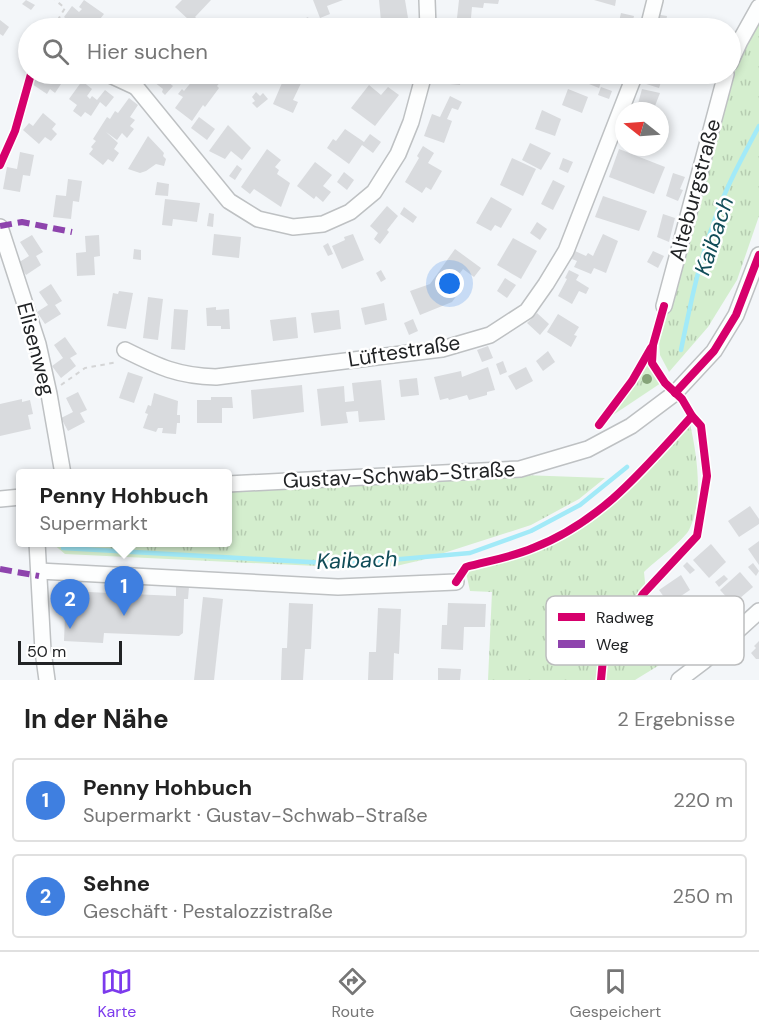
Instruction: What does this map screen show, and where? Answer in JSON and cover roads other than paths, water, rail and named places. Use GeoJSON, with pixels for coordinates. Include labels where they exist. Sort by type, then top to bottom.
{"type":"FeatureCollection","features":[{"type":"Feature","properties":{"kind":"street"},"geometry":{"type":"LineString","coordinates":[[427,0],[428,18]]}},
{"type":"Feature","properties":{"kind":"street"},"geometry":{"type":"LineString","coordinates":[[650,18],[655,0]]}},
{"type":"Feature","properties":{"kind":"street"},"geometry":{"type":"LineString","coordinates":[[741,39],[759,7]]}},
{"type":"Feature","properties":{"kind":"street"},"geometry":{"type":"LineString","coordinates":[[137,84],[229,201],[258,219],[293,227],[323,224],[350,212],[374,192],[398,154],[411,122],[421,84]]}},
{"type":"Feature","properties":{"kind":"street","name":"Lüftestraße"},"geometry":{"type":"LineString","coordinates":[[125,350],[162,368],[191,376],[216,377],[442,349],[490,335],[527,311],[566,251],[631,84]]}},
{"type":"Feature","properties":{"kind":"street","name":"Alteburgstraße"},"geometry":{"type":"LineString","coordinates":[[664,306],[723,84]]}},
{"type":"Feature","properties":{"kind":"street","name":"Elisenweg"},"geometry":{"type":"LineString","coordinates":[[0,226],[38,344],[62,469]]}},
{"type":"Feature","properties":{"kind":"street","name":"Gustav-Schwab-Straße"},"geometry":{"type":"LineString","coordinates":[[232,484],[520,469],[588,449],[631,426],[675,393],[714,351],[736,315],[759,255]]}},
{"type":"Feature","properties":{"kind":"street"},"geometry":{"type":"LineString","coordinates":[[0,499],[16,497]]}},
{"type":"Feature","properties":{"kind":"street"},"geometry":{"type":"LineString","coordinates":[[37,547],[46,680]]}},
{"type":"Feature","properties":{"kind":"street"},"geometry":{"type":"LineString","coordinates":[[39,571],[338,587],[456,582]]}},
{"type":"Feature","properties":{"kind":"street"},"geometry":{"type":"LineString","coordinates":[[744,625],[759,611]]}},
{"type":"Feature","properties":{"kind":"street"},"geometry":{"type":"LineString","coordinates":[[680,680],[699,665]]}},
{"type":"Feature","properties":{"kind":"waterway","name":"Kaibach"},"geometry":{"type":"LineString","coordinates":[[681,350],[695,284],[709,235],[730,183],[759,126]]}},
{"type":"Feature","properties":{"kind":"waterway","name":"Kaibach"},"geometry":{"type":"LineString","coordinates":[[63,548],[344,564],[470,553],[531,531],[580,505],[627,467]]}},
{"type":"Feature","properties":{"kind":"place","name":"Penny Hohbuch"},"geometry":{"type":"Point","coordinates":[124,616]}},
{"type":"Feature","properties":{"kind":"place","name":"Sehne"},"geometry":{"type":"Point","coordinates":[70,629]}}]}
